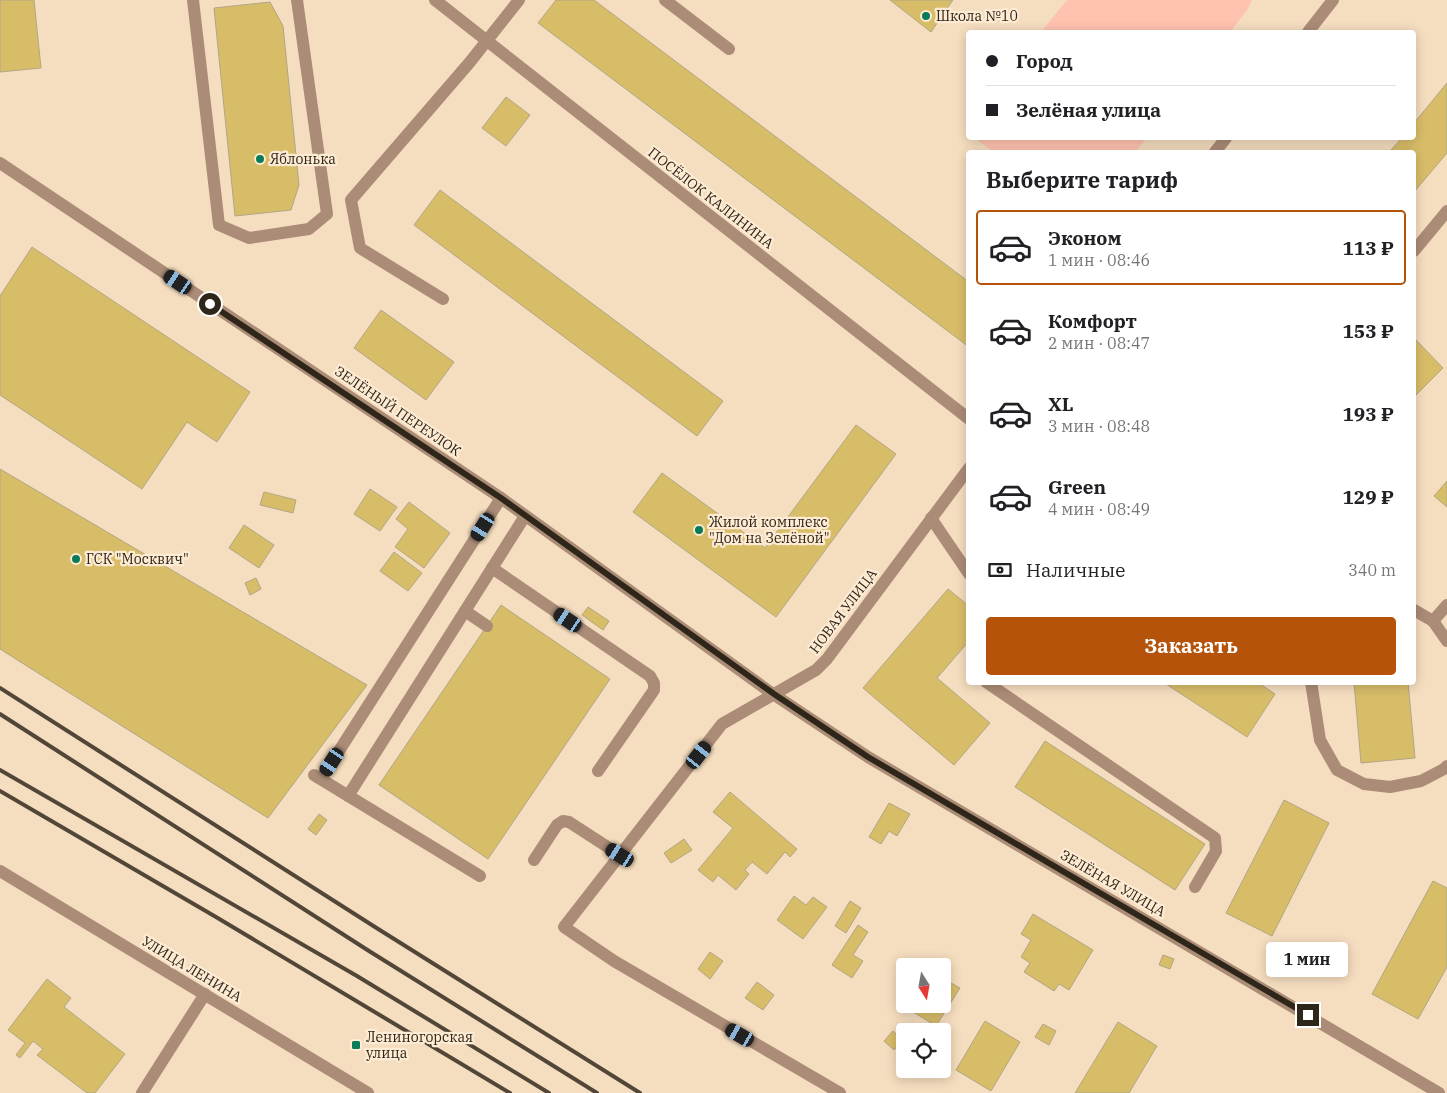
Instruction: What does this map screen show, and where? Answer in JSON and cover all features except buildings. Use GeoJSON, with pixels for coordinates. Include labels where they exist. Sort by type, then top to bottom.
{"type":"FeatureCollection","features":[{"type":"Feature","properties":{"kind":"street"},"geometry":{"type":"LineString","coordinates":[[193,0],[219,225],[249,238],[309,229],[328,214],[298,0]]}},
{"type":"Feature","properties":{"kind":"street","name":"ПОСЁЛОК КАЛИНИНА"},"geometry":{"type":"LineString","coordinates":[[435,0],[966,417]]}},
{"type":"Feature","properties":{"kind":"street"},"geometry":{"type":"LineString","coordinates":[[443,299],[360,248],[351,200],[470,62],[519,0]]}},
{"type":"Feature","properties":{"kind":"street"},"geometry":{"type":"LineString","coordinates":[[665,0],[728,50]]}},
{"type":"Feature","properties":{"kind":"street"},"geometry":{"type":"LineString","coordinates":[[1310,30],[1334,0]]}},
{"type":"Feature","properties":{"kind":"street"},"geometry":{"type":"LineString","coordinates":[[1216,150],[1224,140]]}},
{"type":"Feature","properties":{"kind":"street","name":"ЗЕЛЁНЫЙ ПЕРЕУЛОК"},"geometry":{"type":"LineString","coordinates":[[0,163],[501,498],[774,694]]}},
{"type":"Feature","properties":{"kind":"street"},"geometry":{"type":"LineString","coordinates":[[1416,249],[1447,211]]}},
{"type":"Feature","properties":{"kind":"street","name":"НОВАЯ УЛИЦА"},"geometry":{"type":"LineString","coordinates":[[840,1093],[620,964],[564,927],[722,724],[816,670],[827,659],[966,472]]}},
{"type":"Feature","properties":{"kind":"street"},"geometry":{"type":"LineString","coordinates":[[480,876],[318,777],[501,498]]}},
{"type":"Feature","properties":{"kind":"street"},"geometry":{"type":"LineString","coordinates":[[348,796],[525,516]]}},
{"type":"Feature","properties":{"kind":"street"},"geometry":{"type":"LineString","coordinates":[[931,518],[966,570]]}},
{"type":"Feature","properties":{"kind":"street"},"geometry":{"type":"LineString","coordinates":[[492,568],[650,676],[654,683],[654,690],[598,771]]}},
{"type":"Feature","properties":{"kind":"street"},"geometry":{"type":"LineString","coordinates":[[1434,621],[1447,605]]}},
{"type":"Feature","properties":{"kind":"street"},"geometry":{"type":"LineString","coordinates":[[465,611],[487,626]]}},
{"type":"Feature","properties":{"kind":"street"},"geometry":{"type":"LineString","coordinates":[[1416,611],[1434,621],[1447,641]]}},
{"type":"Feature","properties":{"kind":"street"},"geometry":{"type":"LineString","coordinates":[[990,685],[1215,838],[1216,851],[1196,888]]}},
{"type":"Feature","properties":{"kind":"street"},"geometry":{"type":"LineString","coordinates":[[1311,685],[1320,740],[1337,770],[1364,784],[1390,788],[1421,781],[1447,766]]}},
{"type":"Feature","properties":{"kind":"street","name":"ЗЕЛЁНАЯ УЛИЦА"},"geometry":{"type":"LineString","coordinates":[[774,694],[868,757],[1439,1093]]}},
{"type":"Feature","properties":{"kind":"street"},"geometry":{"type":"LineString","coordinates":[[534,860],[557,825],[563,821],[569,822],[620,855]]}},
{"type":"Feature","properties":{"kind":"street","name":"УЛИЦА ЛЕНИНА"},"geometry":{"type":"LineString","coordinates":[[0,871],[368,1093]]}},
{"type":"Feature","properties":{"kind":"street"},"geometry":{"type":"LineString","coordinates":[[142,1093],[206,994]]}},
{"type":"Feature","properties":{"kind":"shaded area"},"geometry":{"type":"Polygon","coordinates":[[[1067,0],[1252,0],[1247,10],[1232,30],[1043,30],[1067,0]]]}},
{"type":"Feature","properties":{"kind":"shaded area"},"geometry":{"type":"Polygon","coordinates":[[[977,140],[1145,140],[1137,150],[991,150],[977,140]]]}},
{"type":"Feature","properties":{"kind":"railway"},"geometry":{"type":"LineString","coordinates":[[0,688],[640,1093]]}},
{"type":"Feature","properties":{"kind":"railway"},"geometry":{"type":"LineString","coordinates":[[0,714],[369,951],[597,1093]]}},
{"type":"Feature","properties":{"kind":"railway"},"geometry":{"type":"LineString","coordinates":[[0,770],[357,976],[549,1093]]}},
{"type":"Feature","properties":{"kind":"railway"},"geometry":{"type":"LineString","coordinates":[[0,791],[216,917],[510,1093]]}},
{"type":"Feature","properties":{"kind":"place","name":"Школа №10"},"geometry":{"type":"Point","coordinates":[926,16]}},
{"type":"Feature","properties":{"kind":"place","name":"Яблонька"},"geometry":{"type":"Point","coordinates":[260,159]}},
{"type":"Feature","properties":{"kind":"place","name":"Жилой комплекс \"Дом на Зелёной\""},"geometry":{"type":"Point","coordinates":[699,530]}},
{"type":"Feature","properties":{"kind":"place","name":"ГСК \"Москвич\""},"geometry":{"type":"Point","coordinates":[76,559]}},
{"type":"Feature","properties":{"kind":"place","name":"Лениногорская улица"},"geometry":{"type":"Point","coordinates":[356,1045]}},
{"type":"Feature","properties":{"kind":"route"},"geometry":{"type":"LineString","coordinates":[[210,304],[501,498],[774,694],[868,757],[1308,1015]]}}]}
